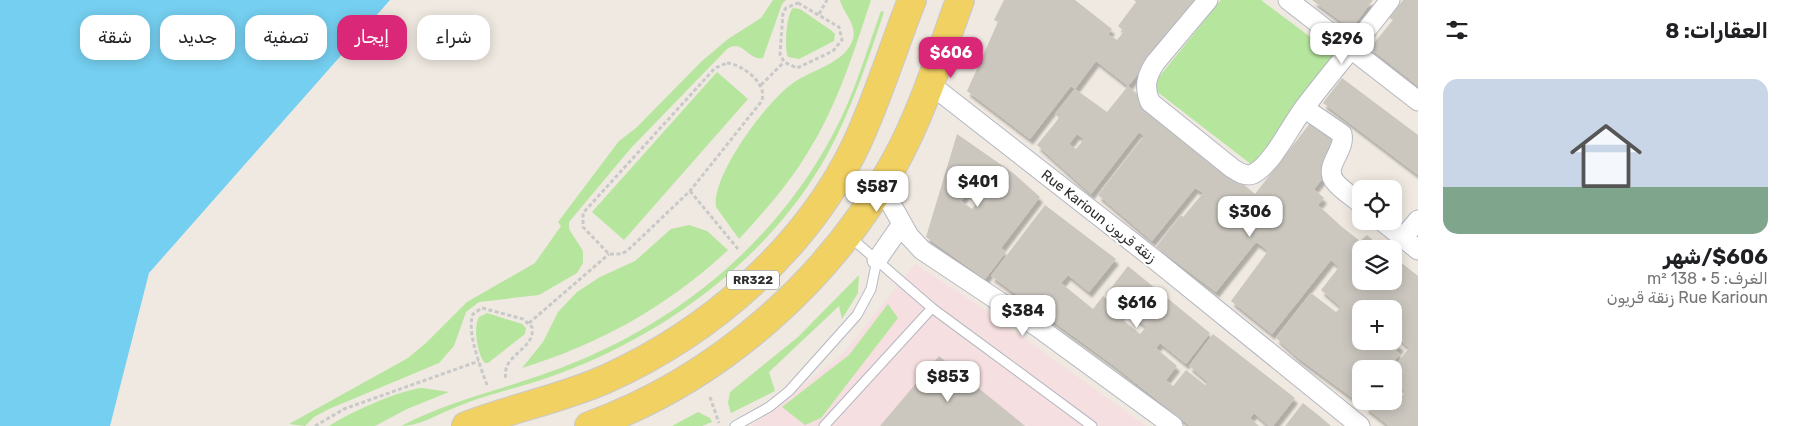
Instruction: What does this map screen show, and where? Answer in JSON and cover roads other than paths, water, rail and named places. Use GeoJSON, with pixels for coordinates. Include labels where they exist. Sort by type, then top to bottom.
{"type":"FeatureCollection","features":[{"type":"Feature","properties":{"kind":"main road","name":"RR322"},"geometry":{"type":"LineString","coordinates":[[466,426],[573,392],[637,363],[703,322],[724,306],[769,265],[799,233],[820,205],[855,146],[870,115],[912,0]]}},
{"type":"Feature","properties":{"kind":"main road","name":"RR322"},"geometry":{"type":"LineString","coordinates":[[593,425],[670,388],[739,342],[808,282],[848,235],[881,186],[908,136],[930,84],[960,0]]}},
{"type":"Feature","properties":{"kind":"street"},"geometry":{"type":"LineString","coordinates":[[1208,0],[1148,72],[1146,91],[1150,102],[1232,168],[1241,174],[1248,175],[1254,173],[1270,158],[1304,108],[1390,0]]}},
{"type":"Feature","properties":{"kind":"street"},"geometry":{"type":"LineString","coordinates":[[1288,0],[1418,101]]}},
{"type":"Feature","properties":{"kind":"street","name":"Rue Karioun زنقة قريون"},"geometry":{"type":"LineString","coordinates":[[930,84],[1167,269],[1360,426]]}},
{"type":"Feature","properties":{"kind":"street"},"geometry":{"type":"LineString","coordinates":[[1304,108],[1342,134],[1342,145],[1333,163],[1332,177],[1335,183],[1352,197]]}},
{"type":"Feature","properties":{"kind":"street"},"geometry":{"type":"LineString","coordinates":[[881,186],[909,236],[922,250],[1039,328],[1173,426]]}},
{"type":"Feature","properties":{"kind":"street"},"geometry":{"type":"LineString","coordinates":[[1403,238],[1418,220]]}},
{"type":"Feature","properties":{"kind":"street"},"geometry":{"type":"LineString","coordinates":[[877,260],[902,224]]}},
{"type":"Feature","properties":{"kind":"street"},"geometry":{"type":"LineString","coordinates":[[1393,230],[1418,250]]}},
{"type":"Feature","properties":{"kind":"lane"},"geometry":{"type":"LineString","coordinates":[[848,235],[932,308],[1092,426]]}},
{"type":"Feature","properties":{"kind":"lane"},"geometry":{"type":"LineString","coordinates":[[735,426],[769,407],[789,391],[858,316],[871,289],[877,260]]}},
{"type":"Feature","properties":{"kind":"lane"},"geometry":{"type":"LineString","coordinates":[[824,426],[932,308]]}},
{"type":"Feature","properties":{"kind":"water"},"geometry":{"type":"Polygon","coordinates":[[[0,0],[390,0],[377,15],[337,15],[337,60],[149,273],[110,426],[0,426],[0,0]]]}}]}
